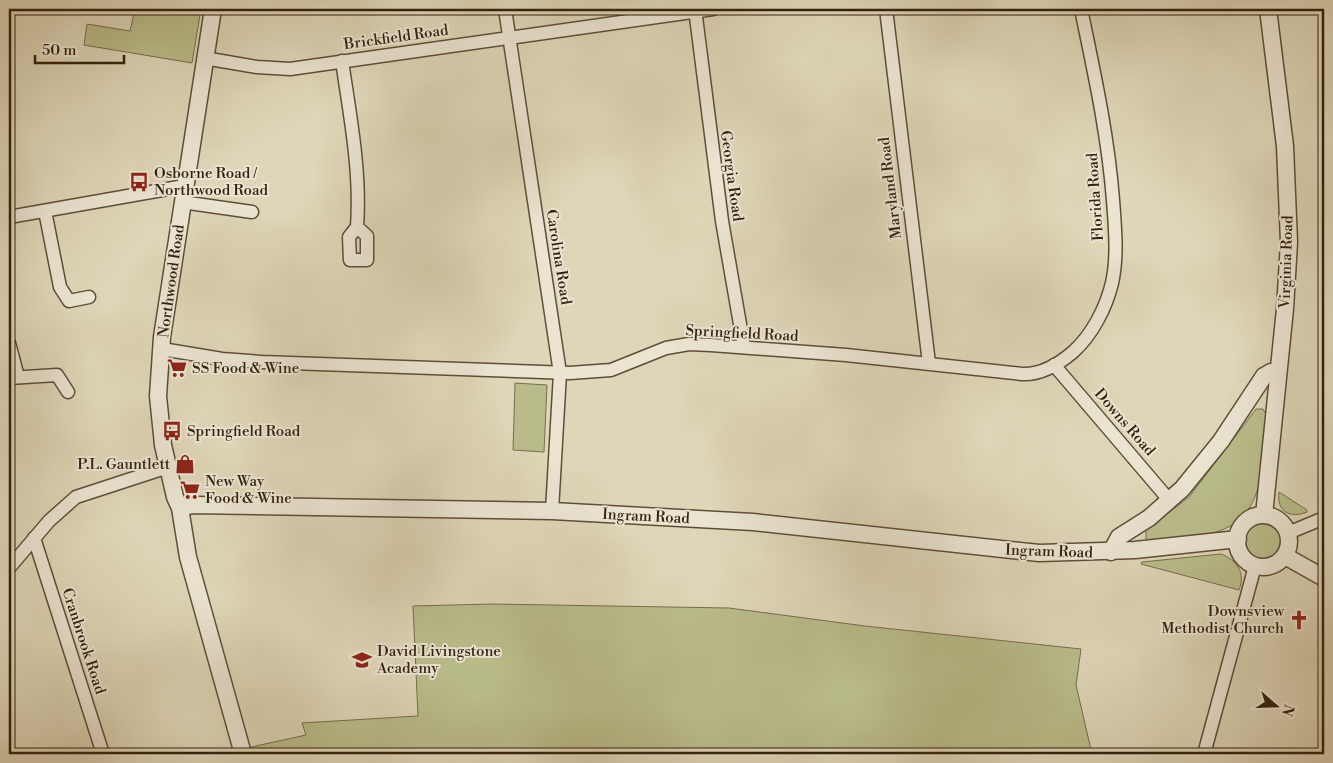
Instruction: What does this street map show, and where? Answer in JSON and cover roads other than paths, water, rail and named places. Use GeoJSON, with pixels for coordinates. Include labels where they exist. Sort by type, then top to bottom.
{"type":"FeatureCollection","features":[{"type":"Feature","properties":{"kind":"street","name":"Northwood Road"},"geometry":{"type":"LineString","coordinates":[[213,9],[183,195],[162,348],[158,396],[161,431],[168,467],[175,497],[180,508],[195,584],[243,754]]}},
{"type":"Feature","properties":{"kind":"street","name":"Carolina Road"},"geometry":{"type":"LineString","coordinates":[[505,9],[560,373],[552,511]]}},
{"type":"Feature","properties":{"kind":"street","name":"Brickfield Road"},"geometry":{"type":"LineString","coordinates":[[204,58],[278,69],[712,9]]}},
{"type":"Feature","properties":{"kind":"street","name":"Maryland Road"},"geometry":{"type":"LineString","coordinates":[[886,9],[929,363]]}},
{"type":"Feature","properties":{"kind":"street","name":"Florida Road"},"geometry":{"type":"LineString","coordinates":[[1054,365],[1076,349],[1094,325],[1108,296],[1114,266],[1115,242],[1110,155],[1081,9]]}},
{"type":"Feature","properties":{"kind":"street","name":"Virginia Road"},"geometry":{"type":"LineString","coordinates":[[1264,515],[1288,277],[1288,195],[1285,146],[1268,9]]}},
{"type":"Feature","properties":{"kind":"street","name":"Georgia Road"},"geometry":{"type":"LineString","coordinates":[[695,10],[722,221],[744,347]]}},
{"type":"Feature","properties":{"kind":"street"},"geometry":{"type":"LineString","coordinates":[[342,61],[356,152],[357,227]]}},
{"type":"Feature","properties":{"kind":"street"},"geometry":{"type":"LineString","coordinates":[[9,217],[178,187],[183,195],[252,212]]}},
{"type":"Feature","properties":{"kind":"street"},"geometry":{"type":"LineString","coordinates":[[45,211],[60,287],[65,298],[69,301],[89,297]]}},
{"type":"Feature","properties":{"kind":"street"},"geometry":{"type":"LineString","coordinates":[[9,343],[13,377],[57,375],[68,392]]}},
{"type":"Feature","properties":{"kind":"street","name":"Springfield Road"},"geometry":{"type":"LineString","coordinates":[[162,348],[222,359],[262,362],[560,373],[611,370],[652,352],[684,345],[744,347],[929,363],[1026,374],[1036,373],[1054,365]]}},
{"type":"Feature","properties":{"kind":"street","name":"Downs Road"},"geometry":{"type":"LineString","coordinates":[[1054,365],[1170,501]]}},
{"type":"Feature","properties":{"kind":"street"},"geometry":{"type":"LineString","coordinates":[[1111,552],[1119,537],[1170,501],[1221,440],[1264,376],[1278,372]]}},
{"type":"Feature","properties":{"kind":"street"},"geometry":{"type":"LineString","coordinates":[[9,568],[64,506],[76,497],[168,467]]}},
{"type":"Feature","properties":{"kind":"street","name":"Ingram Road"},"geometry":{"type":"LineString","coordinates":[[180,508],[192,505],[213,505],[552,511],[770,524],[1024,552],[1111,552],[1238,538]]}},
{"type":"Feature","properties":{"kind":"street"},"geometry":{"type":"LineString","coordinates":[[1264,515],[1277,519],[1288,532],[1289,543],[1285,556],[1272,566],[1255,566],[1243,557],[1238,538],[1243,526],[1248,521],[1264,515]]}},
{"type":"Feature","properties":{"kind":"street"},"geometry":{"type":"LineString","coordinates":[[1288,532],[1324,518]]}},
{"type":"Feature","properties":{"kind":"street","name":"Cranbrook Road"},"geometry":{"type":"LineString","coordinates":[[34,538],[103,754]]}},
{"type":"Feature","properties":{"kind":"street"},"geometry":{"type":"LineString","coordinates":[[1285,556],[1324,578]]}},
{"type":"Feature","properties":{"kind":"street"},"geometry":{"type":"LineString","coordinates":[[1204,754],[1255,566]]}},
{"type":"Feature","properties":{"kind":"place","name":"Osborne Road / Northwood Road"},"geometry":{"type":"Point","coordinates":[139,182]}},
{"type":"Feature","properties":{"kind":"place","name":"SS Food & Wine"},"geometry":{"type":"Point","coordinates":[177,368]}},
{"type":"Feature","properties":{"kind":"place","name":"Springfield Road"},"geometry":{"type":"Point","coordinates":[172,431]}},
{"type":"Feature","properties":{"kind":"place","name":"P.L. Gauntlett"},"geometry":{"type":"Point","coordinates":[185,464]}},
{"type":"Feature","properties":{"kind":"place","name":"New Way Food & Wine"},"geometry":{"type":"Point","coordinates":[190,490]}},
{"type":"Feature","properties":{"kind":"place","name":"Downsview Methodist Church"},"geometry":{"type":"Point","coordinates":[1299,620]}},
{"type":"Feature","properties":{"kind":"place","name":"David Livingstone Academy"},"geometry":{"type":"Point","coordinates":[362,660]}}]}
